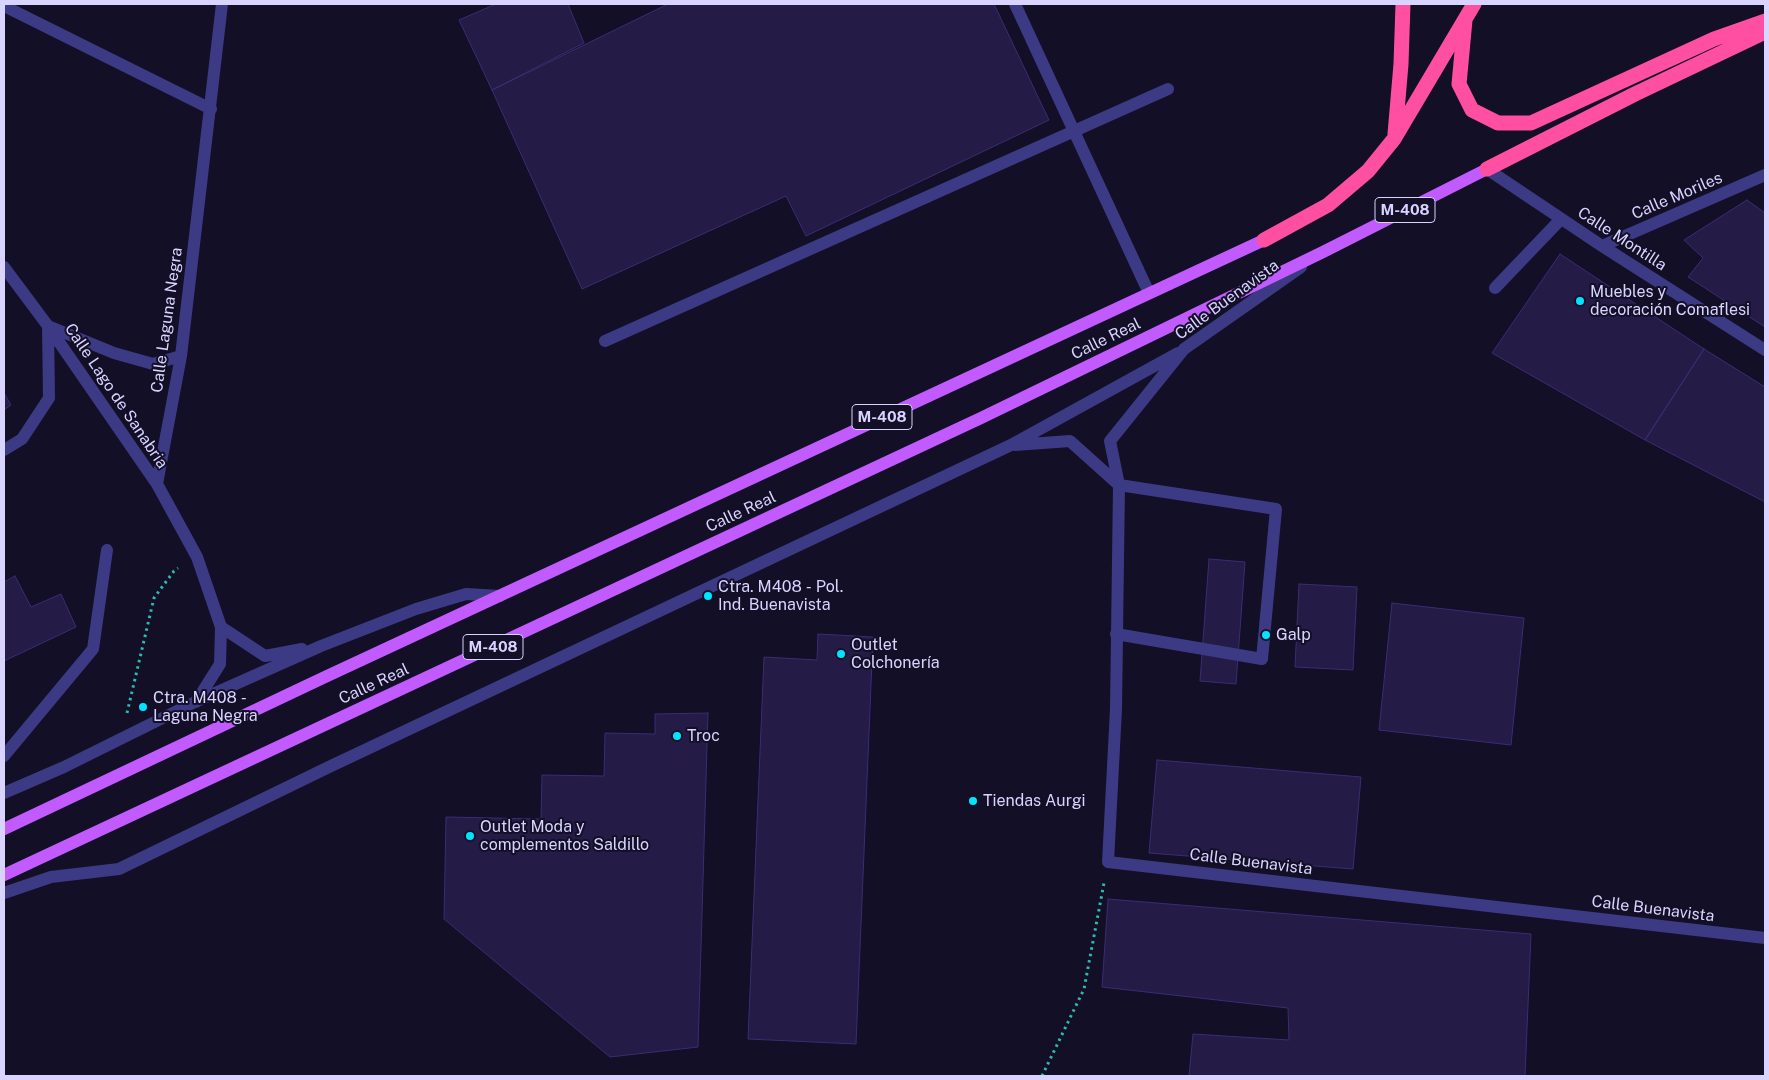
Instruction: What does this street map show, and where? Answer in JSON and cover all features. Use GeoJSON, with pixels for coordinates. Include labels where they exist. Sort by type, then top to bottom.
{"type":"FeatureCollection","features":[{"type":"Feature","properties":{"kind":"highway"},"geometry":{"type":"LineString","coordinates":[[1394,139],[1401,64],[1403,4]]}},
{"type":"Feature","properties":{"kind":"highway"},"geometry":{"type":"LineString","coordinates":[[1264,240],[1328,204],[1368,171],[1394,139],[1474,4]]}},
{"type":"Feature","properties":{"kind":"highway"},"geometry":{"type":"LineString","coordinates":[[1465,20],[1460,84],[1472,110],[1498,124],[1531,123],[1714,39],[1765,22]]}},
{"type":"Feature","properties":{"kind":"highway"},"geometry":{"type":"LineString","coordinates":[[1487,169],[1635,94],[1765,32]]}},
{"type":"Feature","properties":{"kind":"main road","name":"Calle Real"},"geometry":{"type":"LineString","coordinates":[[4,875],[981,418],[1323,252],[1487,169]]}},
{"type":"Feature","properties":{"kind":"main road","name":"Calle Real"},"geometry":{"type":"LineString","coordinates":[[4,829],[325,676],[1264,240]]}},
{"type":"Feature","properties":{"kind":"street","name":"Calle Laguna Negra"},"geometry":{"type":"LineString","coordinates":[[156,484],[181,356],[222,4]]}},
{"type":"Feature","properties":{"kind":"street"},"geometry":{"type":"LineString","coordinates":[[1015,4],[1149,293]]}},
{"type":"Feature","properties":{"kind":"street"},"geometry":{"type":"LineString","coordinates":[[4,6],[211,109]]}},
{"type":"Feature","properties":{"kind":"street"},"geometry":{"type":"LineString","coordinates":[[605,341],[1168,89]]}},
{"type":"Feature","properties":{"kind":"street","name":"Calle Montilla"},"geometry":{"type":"LineString","coordinates":[[1487,169],[1602,246],[1765,350]]}},
{"type":"Feature","properties":{"kind":"street","name":"Calle Moriles"},"geometry":{"type":"LineString","coordinates":[[1602,246],[1765,176]]}},
{"type":"Feature","properties":{"kind":"street"},"geometry":{"type":"LineString","coordinates":[[1495,288],[1561,218]]}},
{"type":"Feature","properties":{"kind":"street","name":"Calle Buenavista"},"geometry":{"type":"LineString","coordinates":[[1323,252],[1184,349],[1110,441],[1118,485],[1116,709],[1108,862],[1765,938]]}},
{"type":"Feature","properties":{"kind":"street","name":"Calle Lago de Sanabria"},"geometry":{"type":"LineString","coordinates":[[4,267],[48,326],[156,484]]}},
{"type":"Feature","properties":{"kind":"street"},"geometry":{"type":"LineString","coordinates":[[48,326],[114,354],[153,364],[181,356]]}},
{"type":"Feature","properties":{"kind":"street","name":"Calle Lago de Sanabria"},"geometry":{"type":"LineString","coordinates":[[4,450],[22,439],[49,398],[48,326]]}},
{"type":"Feature","properties":{"kind":"street"},"geometry":{"type":"LineString","coordinates":[[4,893],[51,877],[119,869],[331,766],[1011,445],[1184,349]]}},
{"type":"Feature","properties":{"kind":"street"},"geometry":{"type":"LineString","coordinates":[[1011,445],[1070,442],[1118,485],[1276,509],[1262,659],[1116,634]]}},
{"type":"Feature","properties":{"kind":"street"},"geometry":{"type":"LineString","coordinates":[[156,484],[197,556],[221,627],[220,664],[195,702]]}},
{"type":"Feature","properties":{"kind":"street"},"geometry":{"type":"LineString","coordinates":[[4,756],[93,649],[108,550]]}},
{"type":"Feature","properties":{"kind":"street"},"geometry":{"type":"LineString","coordinates":[[4,794],[64,767],[195,702],[321,646],[416,609],[466,594],[500,596]]}},
{"type":"Feature","properties":{"kind":"street"},"geometry":{"type":"LineString","coordinates":[[221,627],[265,656],[321,646]]}},
{"type":"Feature","properties":{"kind":"path"},"geometry":{"type":"LineString","coordinates":[[126,717],[154,598],[174,571],[197,556]]}},
{"type":"Feature","properties":{"kind":"path"},"geometry":{"type":"LineString","coordinates":[[1042,1076],[1084,989],[1108,862]]}},
{"type":"Feature","properties":{"kind":"building"},"geometry":{"type":"Polygon","coordinates":[[[496,4],[568,4],[584,43],[492,90],[459,20],[496,4]]]}},
{"type":"Feature","properties":{"kind":"building"},"geometry":{"type":"Polygon","coordinates":[[[668,4],[994,4],[1049,120],[806,236],[786,196],[582,289],[492,90],[668,4]]]}},
{"type":"Feature","properties":{"kind":"building"},"geometry":{"type":"Polygon","coordinates":[[[1747,200],[1765,213],[1765,327],[1688,277],[1703,258],[1684,240],[1747,200]]]}},
{"type":"Feature","properties":{"kind":"building","name":"Muebles y decoración Comaflesi"},"geometry":{"type":"Polygon","coordinates":[[[1560,254],[1704,349],[1645,440],[1492,353],[1560,254]]]}},
{"type":"Feature","properties":{"kind":"building"},"geometry":{"type":"Polygon","coordinates":[[[1704,349],[1765,387],[1765,502],[1645,440],[1704,349]]]}},
{"type":"Feature","properties":{"kind":"building"},"geometry":{"type":"Polygon","coordinates":[[[4,393],[11,405],[4,410],[4,393]]]}},
{"type":"Feature","properties":{"kind":"building"},"geometry":{"type":"Polygon","coordinates":[[[1209,559],[1245,562],[1236,684],[1200,681],[1209,559]]]}},
{"type":"Feature","properties":{"kind":"building"},"geometry":{"type":"Polygon","coordinates":[[[15,576],[31,607],[61,594],[76,627],[4,661],[4,582],[15,576]]]}},
{"type":"Feature","properties":{"kind":"building"},"geometry":{"type":"Polygon","coordinates":[[[1299,584],[1357,587],[1353,670],[1295,667],[1299,584]]]}},
{"type":"Feature","properties":{"kind":"building"},"geometry":{"type":"Polygon","coordinates":[[[1392,603],[1524,618],[1511,745],[1379,730],[1392,603]]]}},
{"type":"Feature","properties":{"kind":"building"},"geometry":{"type":"Polygon","coordinates":[[[818,634],[873,637],[856,1044],[748,1039],[764,657],[817,660],[818,634]]]}},
{"type":"Feature","properties":{"kind":"building"},"geometry":{"type":"Polygon","coordinates":[[[708,713],[698,1047],[610,1057],[444,919],[446,817],[541,819],[542,775],[604,776],[605,733],[655,734],[655,714],[708,713]]]}},
{"type":"Feature","properties":{"kind":"building"},"geometry":{"type":"Polygon","coordinates":[[[1157,760],[1361,777],[1353,869],[1149,853],[1157,760]]]}},
{"type":"Feature","properties":{"kind":"building"},"geometry":{"type":"Polygon","coordinates":[[[1108,899],[1531,934],[1525,1076],[1189,1076],[1193,1034],[1289,1040],[1288,1008],[1102,987],[1108,899]]]}},
{"type":"Feature","properties":{"kind":"place","name":"Muebles y decoración Comaflesi"},"geometry":{"type":"Point","coordinates":[1580,301]}},
{"type":"Feature","properties":{"kind":"place","name":"Ctra. M408 - Pol. Ind. Buenavista"},"geometry":{"type":"Point","coordinates":[708,596]}},
{"type":"Feature","properties":{"kind":"place","name":"Galp"},"geometry":{"type":"Point","coordinates":[1266,635]}},
{"type":"Feature","properties":{"kind":"place","name":"Outlet Colchonería"},"geometry":{"type":"Point","coordinates":[841,654]}},
{"type":"Feature","properties":{"kind":"place","name":"Ctra. M408 - Laguna Negra"},"geometry":{"type":"Point","coordinates":[143,707]}},
{"type":"Feature","properties":{"kind":"place","name":"Troc"},"geometry":{"type":"Point","coordinates":[677,736]}},
{"type":"Feature","properties":{"kind":"place","name":"Tiendas Aurgi"},"geometry":{"type":"Point","coordinates":[973,801]}},
{"type":"Feature","properties":{"kind":"place","name":"Outlet Moda y complementos Saldillo"},"geometry":{"type":"Point","coordinates":[470,836]}}]}
